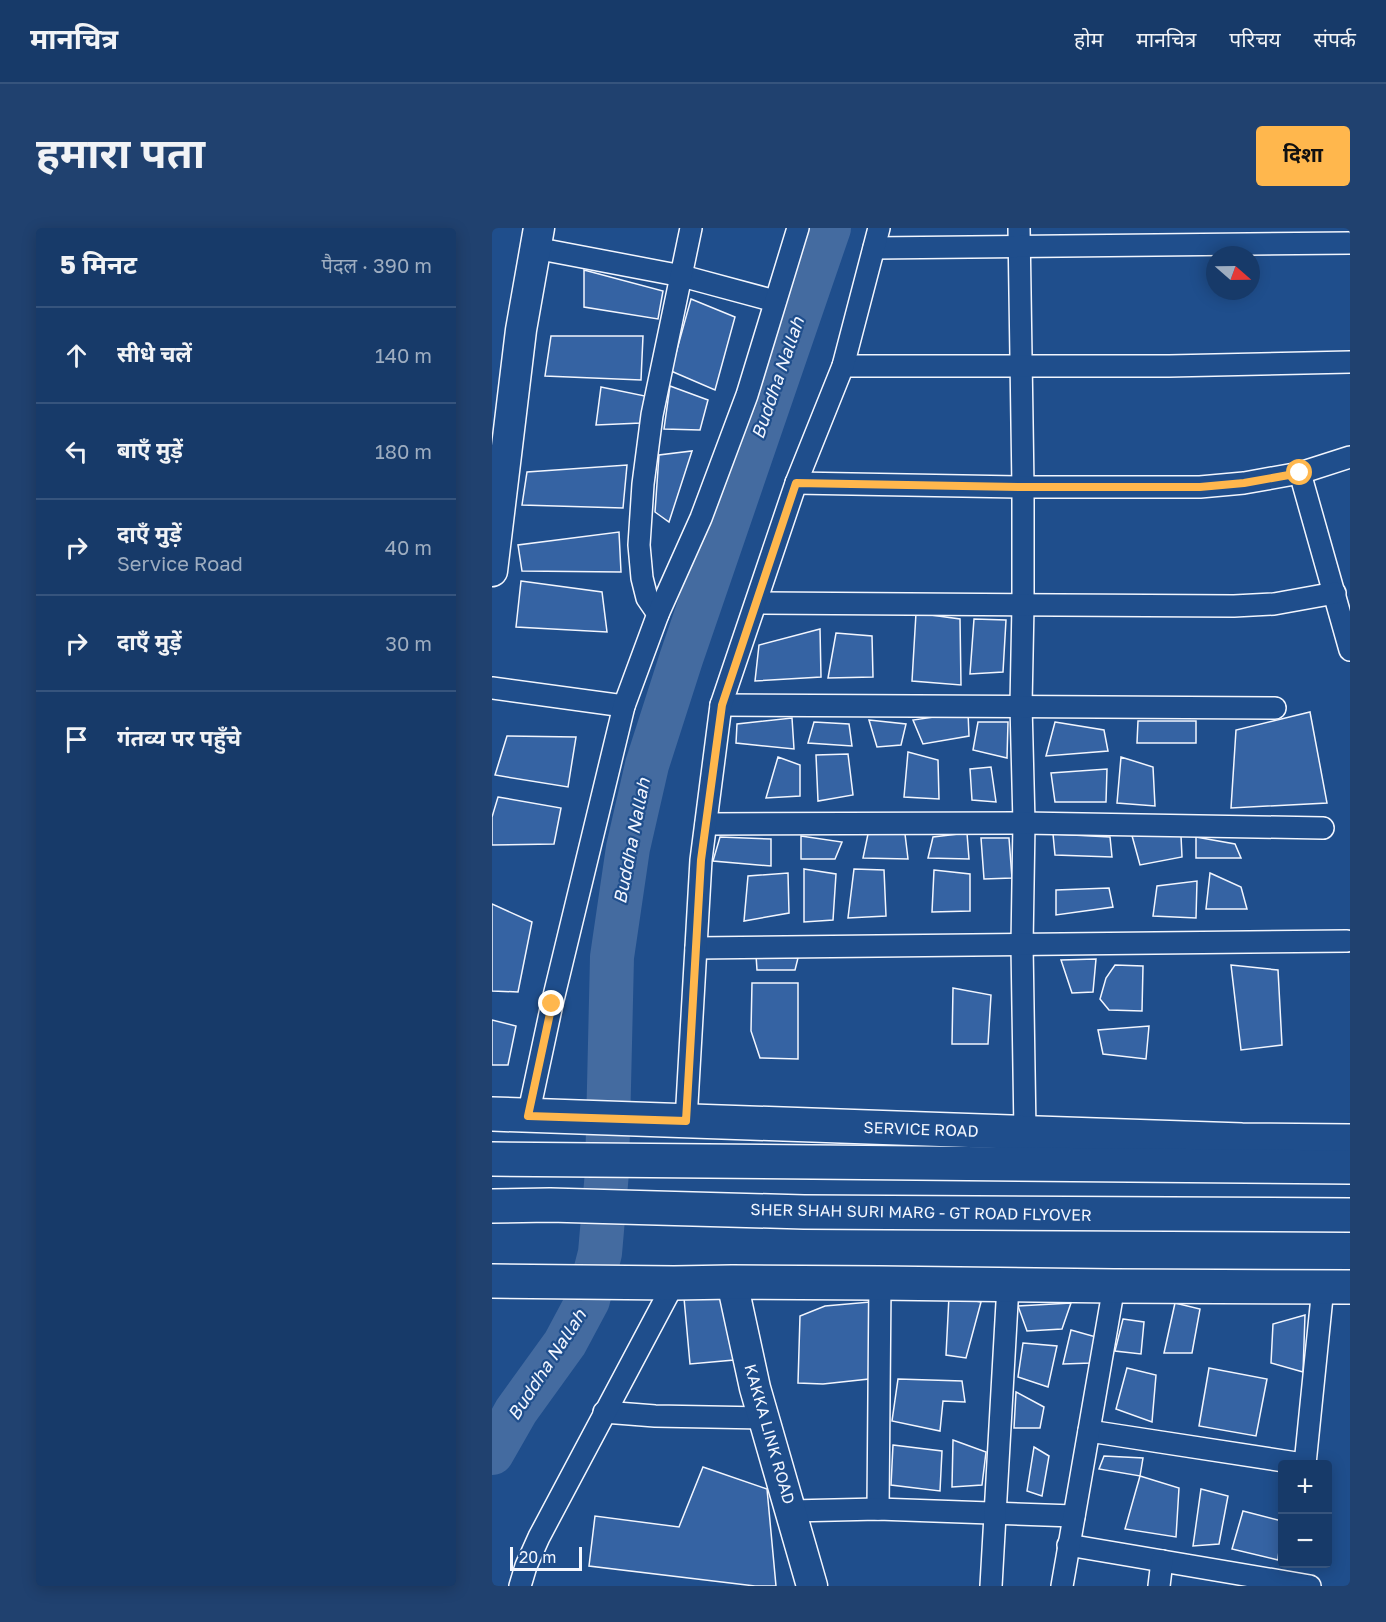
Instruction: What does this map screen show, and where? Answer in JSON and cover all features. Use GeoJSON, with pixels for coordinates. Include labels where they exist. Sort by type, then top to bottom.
{"type":"FeatureCollection","features":[{"type":"Feature","properties":{"kind":"main road","name":"SERVICE ROAD"},"geometry":{"type":"LineString","coordinates":[[492,1114],[1242,1140],[1350,1141]]}},
{"type":"Feature","properties":{"kind":"main road"},"geometry":{"type":"LineString","coordinates":[[492,1159],[1350,1167]]}},
{"type":"Feature","properties":{"kind":"main road","name":"SHER SHAH SURI MARG - GT ROAD FLYOVER"},"geometry":{"type":"LineString","coordinates":[[492,1206],[550,1205],[804,1212],[1350,1215]]}},
{"type":"Feature","properties":{"kind":"main road"},"geometry":{"type":"LineString","coordinates":[[492,1281],[1336,1287]]}},
{"type":"Feature","properties":{"kind":"street"},"geometry":{"type":"LineString","coordinates":[[658,614],[647,598],[642,578],[639,545],[642,504],[652,415],[691,228]]}},
{"type":"Feature","properties":{"kind":"street"},"geometry":{"type":"LineString","coordinates":[[538,1116],[552,1004],[624,706],[658,614],[701,518],[747,395],[798,228]]}},
{"type":"Feature","properties":{"kind":"street"},"geometry":{"type":"LineString","coordinates":[[492,571],[500,436],[537,238],[775,301]]}},
{"type":"Feature","properties":{"kind":"street"},"geometry":{"type":"LineString","coordinates":[[686,1121],[699,886],[722,705],[796,483],[843,366],[877,238],[1350,243]]}},
{"type":"Feature","properties":{"kind":"street"},"geometry":{"type":"LineString","coordinates":[[1019,238],[1023,487],[1021,705],[1024,823],[1022,945],[1025,1132]]}},
{"type":"Feature","properties":{"kind":"street"},"geometry":{"type":"LineString","coordinates":[[843,366],[1169,366],[1350,362]]}},
{"type":"Feature","properties":{"kind":"street"},"geometry":{"type":"LineString","coordinates":[[796,483],[1200,487],[1244,483],[1300,473],[1350,457]]}},
{"type":"Feature","properties":{"kind":"street"},"geometry":{"type":"LineString","coordinates":[[1300,473],[1350,650]]}},
{"type":"Feature","properties":{"kind":"street"},"geometry":{"type":"LineString","coordinates":[[756,603],[1234,606],[1274,604],[1335,593]]}},
{"type":"Feature","properties":{"kind":"street"},"geometry":{"type":"LineString","coordinates":[[492,688],[624,706]]}},
{"type":"Feature","properties":{"kind":"street"},"geometry":{"type":"LineString","coordinates":[[722,705],[1275,708]]}},
{"type":"Feature","properties":{"kind":"street"},"geometry":{"type":"LineString","coordinates":[[706,824],[1024,823],[1323,828]]}},
{"type":"Feature","properties":{"kind":"street"},"geometry":{"type":"LineString","coordinates":[[696,948],[1347,941]]}},
{"type":"Feature","properties":{"kind":"street"},"geometry":{"type":"LineString","coordinates":[[520,1586],[539,1537],[633,1361],[663,1282]]}},
{"type":"Feature","properties":{"kind":"street","name":"KAKKA LINK ROAD"},"geometry":{"type":"LineString","coordinates":[[732,1282],[745,1347],[812,1586]]}},
{"type":"Feature","properties":{"kind":"street"},"geometry":{"type":"LineString","coordinates":[[878,1509],[880,1283]]}},
{"type":"Feature","properties":{"kind":"street"},"geometry":{"type":"LineString","coordinates":[[991,1586],[1008,1285]]}},
{"type":"Feature","properties":{"kind":"street"},"geometry":{"type":"LineString","coordinates":[[1062,1586],[1114,1286]]}},
{"type":"Feature","properties":{"kind":"street"},"geometry":{"type":"LineString","coordinates":[[1305,1460],[1336,1287]]}},
{"type":"Feature","properties":{"kind":"street"},"geometry":{"type":"LineString","coordinates":[[604,1412],[655,1416],[764,1418]]}},
{"type":"Feature","properties":{"kind":"street"},"geometry":{"type":"LineString","coordinates":[[1089,1431],[1278,1460]]}},
{"type":"Feature","properties":{"kind":"street"},"geometry":{"type":"LineString","coordinates":[[791,1511],[878,1509],[1074,1516]]}},
{"type":"Feature","properties":{"kind":"street"},"geometry":{"type":"LineString","coordinates":[[1068,1545],[1162,1561],[1286,1577],[1310,1586]]}},
{"type":"Feature","properties":{"kind":"street"},"geometry":{"type":"LineString","coordinates":[[1159,1586],[1162,1561]]}},
{"type":"Feature","properties":{"kind":"building"},"geometry":{"type":"Polygon","coordinates":[[[584,270],[663,291],[658,319],[584,307],[584,270]]]}},
{"type":"Feature","properties":{"kind":"building"},"geometry":{"type":"Polygon","coordinates":[[[691,299],[735,317],[715,390],[671,371],[691,299]]]}},
{"type":"Feature","properties":{"kind":"building"},"geometry":{"type":"Polygon","coordinates":[[[551,336],[643,336],[641,380],[545,376],[551,336]]]}},
{"type":"Feature","properties":{"kind":"building"},"geometry":{"type":"Polygon","coordinates":[[[670,386],[708,400],[700,430],[664,429],[670,386]]]}},
{"type":"Feature","properties":{"kind":"building"},"geometry":{"type":"Polygon","coordinates":[[[601,387],[645,396],[641,423],[596,425],[601,387]]]}},
{"type":"Feature","properties":{"kind":"building"},"geometry":{"type":"Polygon","coordinates":[[[692,451],[669,522],[655,512],[659,455],[692,451]]]}},
{"type":"Feature","properties":{"kind":"building"},"geometry":{"type":"Polygon","coordinates":[[[627,465],[623,508],[522,505],[527,472],[627,465]]]}},
{"type":"Feature","properties":{"kind":"building"},"geometry":{"type":"Polygon","coordinates":[[[619,532],[621,572],[522,571],[518,545],[619,532]]]}},
{"type":"Feature","properties":{"kind":"building"},"geometry":{"type":"Polygon","coordinates":[[[521,581],[602,592],[607,632],[516,627],[521,581]]]}},
{"type":"Feature","properties":{"kind":"building"},"geometry":{"type":"Polygon","coordinates":[[[916,613],[960,619],[961,685],[912,681],[916,613]]]}},
{"type":"Feature","properties":{"kind":"building"},"geometry":{"type":"Polygon","coordinates":[[[974,619],[1006,620],[1003,672],[970,674],[974,619]]]}},
{"type":"Feature","properties":{"kind":"building"},"geometry":{"type":"Polygon","coordinates":[[[820,629],[821,677],[755,681],[759,645],[820,629]]]}},
{"type":"Feature","properties":{"kind":"building"},"geometry":{"type":"Polygon","coordinates":[[[836,633],[872,636],[873,677],[828,678],[836,633]]]}},
{"type":"Feature","properties":{"kind":"building"},"geometry":{"type":"Polygon","coordinates":[[[968,712],[969,736],[923,744],[913,720],[968,712]]]}},
{"type":"Feature","properties":{"kind":"building"},"geometry":{"type":"Polygon","coordinates":[[[1310,712],[1327,803],[1231,808],[1236,730],[1310,712]]]}},
{"type":"Feature","properties":{"kind":"building"},"geometry":{"type":"Polygon","coordinates":[[[792,718],[794,749],[736,743],[737,724],[792,718]]]}},
{"type":"Feature","properties":{"kind":"building"},"geometry":{"type":"Polygon","coordinates":[[[869,720],[906,724],[901,745],[877,747],[869,720]]]}},
{"type":"Feature","properties":{"kind":"building"},"geometry":{"type":"Polygon","coordinates":[[[1138,721],[1196,721],[1196,743],[1137,743],[1138,721]]]}},
{"type":"Feature","properties":{"kind":"building"},"geometry":{"type":"Polygon","coordinates":[[[814,722],[849,724],[852,746],[808,743],[814,722]]]}},
{"type":"Feature","properties":{"kind":"building"},"geometry":{"type":"Polygon","coordinates":[[[978,722],[1008,722],[1007,758],[973,750],[978,722]]]}},
{"type":"Feature","properties":{"kind":"building"},"geometry":{"type":"Polygon","coordinates":[[[1055,722],[1104,730],[1108,751],[1046,756],[1055,722]]]}},
{"type":"Feature","properties":{"kind":"building"},"geometry":{"type":"Polygon","coordinates":[[[507,736],[576,737],[568,787],[495,775],[507,736]]]}},
{"type":"Feature","properties":{"kind":"building"},"geometry":{"type":"Polygon","coordinates":[[[908,752],[938,760],[939,799],[904,797],[908,752]]]}},
{"type":"Feature","properties":{"kind":"building"},"geometry":{"type":"Polygon","coordinates":[[[848,754],[853,795],[818,801],[816,755],[848,754]]]}},
{"type":"Feature","properties":{"kind":"building"},"geometry":{"type":"Polygon","coordinates":[[[778,757],[800,765],[800,796],[766,798],[778,757]]]}},
{"type":"Feature","properties":{"kind":"building"},"geometry":{"type":"Polygon","coordinates":[[[1121,757],[1153,767],[1155,806],[1117,803],[1121,757]]]}},
{"type":"Feature","properties":{"kind":"building"},"geometry":{"type":"Polygon","coordinates":[[[991,767],[996,802],[972,800],[970,769],[991,767]]]}},
{"type":"Feature","properties":{"kind":"building"},"geometry":{"type":"Polygon","coordinates":[[[1107,769],[1106,802],[1055,802],[1051,773],[1107,769]]]}},
{"type":"Feature","properties":{"kind":"building"},"geometry":{"type":"Polygon","coordinates":[[[498,797],[561,808],[554,844],[492,845],[492,817],[498,797]]]}},
{"type":"Feature","properties":{"kind":"building"},"geometry":{"type":"Polygon","coordinates":[[[1131,832],[1181,836],[1182,857],[1140,865],[1131,832]]]}},
{"type":"Feature","properties":{"kind":"building"},"geometry":{"type":"Polygon","coordinates":[[[967,833],[969,859],[928,858],[933,837],[967,833]]]}},
{"type":"Feature","properties":{"kind":"building"},"geometry":{"type":"Polygon","coordinates":[[[868,834],[905,834],[908,859],[863,858],[868,834]]]}},
{"type":"Feature","properties":{"kind":"building"},"geometry":{"type":"Polygon","coordinates":[[[1053,834],[1110,837],[1112,857],[1055,855],[1053,834]]]}},
{"type":"Feature","properties":{"kind":"building"},"geometry":{"type":"Polygon","coordinates":[[[801,836],[842,842],[835,859],[801,859],[801,836]]]}},
{"type":"Feature","properties":{"kind":"building"},"geometry":{"type":"Polygon","coordinates":[[[720,837],[771,839],[771,866],[713,861],[720,837]]]}},
{"type":"Feature","properties":{"kind":"building"},"geometry":{"type":"Polygon","coordinates":[[[1196,837],[1235,844],[1241,858],[1196,858],[1196,837]]]}},
{"type":"Feature","properties":{"kind":"building"},"geometry":{"type":"Polygon","coordinates":[[[981,838],[1009,838],[1012,878],[984,879],[981,838]]]}},
{"type":"Feature","properties":{"kind":"building"},"geometry":{"type":"Polygon","coordinates":[[[804,869],[836,874],[833,920],[804,922],[804,869]]]}},
{"type":"Feature","properties":{"kind":"building"},"geometry":{"type":"Polygon","coordinates":[[[854,869],[884,870],[886,916],[848,918],[854,869]]]}},
{"type":"Feature","properties":{"kind":"building"},"geometry":{"type":"Polygon","coordinates":[[[934,870],[970,874],[970,911],[932,912],[934,870]]]}},
{"type":"Feature","properties":{"kind":"building"},"geometry":{"type":"Polygon","coordinates":[[[788,873],[789,913],[744,921],[748,876],[788,873]]]}},
{"type":"Feature","properties":{"kind":"building"},"geometry":{"type":"Polygon","coordinates":[[[1210,873],[1241,887],[1247,909],[1206,909],[1210,873]]]}},
{"type":"Feature","properties":{"kind":"building"},"geometry":{"type":"Polygon","coordinates":[[[1197,881],[1196,918],[1153,916],[1157,886],[1197,881]]]}},
{"type":"Feature","properties":{"kind":"building"},"geometry":{"type":"Polygon","coordinates":[[[1109,888],[1113,907],[1056,915],[1056,890],[1109,888]]]}},
{"type":"Feature","properties":{"kind":"building"},"geometry":{"type":"Polygon","coordinates":[[[492,904],[532,922],[518,992],[492,991],[492,904]]]}},
{"type":"Feature","properties":{"kind":"building"},"geometry":{"type":"Polygon","coordinates":[[[756,955],[798,958],[795,970],[757,970],[756,955]]]}},
{"type":"Feature","properties":{"kind":"building"},"geometry":{"type":"Polygon","coordinates":[[[1096,959],[1093,992],[1072,993],[1061,960],[1096,959]]]}},
{"type":"Feature","properties":{"kind":"building"},"geometry":{"type":"Polygon","coordinates":[[[1115,965],[1143,966],[1142,1011],[1109,1010],[1100,999],[1106,978],[1115,965]]]}},
{"type":"Feature","properties":{"kind":"building"},"geometry":{"type":"Polygon","coordinates":[[[1231,965],[1278,970],[1282,1045],[1241,1050],[1231,965]]]}},
{"type":"Feature","properties":{"kind":"building"},"geometry":{"type":"Polygon","coordinates":[[[752,983],[798,983],[798,1059],[760,1058],[751,1031],[752,983]]]}},
{"type":"Feature","properties":{"kind":"building"},"geometry":{"type":"Polygon","coordinates":[[[953,988],[991,995],[988,1044],[952,1044],[953,988]]]}},
{"type":"Feature","properties":{"kind":"building"},"geometry":{"type":"Polygon","coordinates":[[[492,1020],[516,1026],[508,1065],[492,1065],[492,1020]]]}},
{"type":"Feature","properties":{"kind":"building"},"geometry":{"type":"Polygon","coordinates":[[[1149,1026],[1146,1059],[1103,1054],[1098,1030],[1149,1026]]]}},
{"type":"Feature","properties":{"kind":"building"},"geometry":{"type":"Polygon","coordinates":[[[728,1294],[734,1360],[690,1364],[684,1298],[728,1294]]]}},
{"type":"Feature","properties":{"kind":"building"},"geometry":{"type":"Polygon","coordinates":[[[949,1296],[981,1302],[966,1358],[946,1355],[949,1296]]]}},
{"type":"Feature","properties":{"kind":"building"},"geometry":{"type":"Polygon","coordinates":[[[870,1302],[878,1378],[823,1384],[798,1383],[800,1316],[825,1306],[870,1302]]]}},
{"type":"Feature","properties":{"kind":"building"},"geometry":{"type":"Polygon","coordinates":[[[1071,1303],[1062,1329],[1027,1331],[1018,1306],[1071,1303]]]}},
{"type":"Feature","properties":{"kind":"building"},"geometry":{"type":"Polygon","coordinates":[[[1175,1303],[1200,1309],[1192,1353],[1164,1353],[1175,1303]]]}},
{"type":"Feature","properties":{"kind":"building"},"geometry":{"type":"Polygon","coordinates":[[[1305,1315],[1303,1372],[1271,1363],[1273,1324],[1305,1315]]]}},
{"type":"Feature","properties":{"kind":"building"},"geometry":{"type":"Polygon","coordinates":[[[1123,1319],[1144,1322],[1141,1354],[1115,1351],[1123,1319]]]}},
{"type":"Feature","properties":{"kind":"building"},"geometry":{"type":"Polygon","coordinates":[[[1071,1330],[1096,1337],[1091,1363],[1063,1364],[1071,1330]]]}},
{"type":"Feature","properties":{"kind":"building"},"geometry":{"type":"Polygon","coordinates":[[[1023,1343],[1057,1346],[1048,1387],[1018,1377],[1023,1343]]]}},
{"type":"Feature","properties":{"kind":"building"},"geometry":{"type":"Polygon","coordinates":[[[1127,1368],[1156,1375],[1152,1422],[1116,1409],[1127,1368]]]}},
{"type":"Feature","properties":{"kind":"building"},"geometry":{"type":"Polygon","coordinates":[[[1209,1368],[1267,1379],[1256,1436],[1199,1426],[1209,1368]]]}},
{"type":"Feature","properties":{"kind":"building"},"geometry":{"type":"Polygon","coordinates":[[[898,1379],[962,1381],[965,1402],[943,1401],[940,1431],[892,1421],[898,1379]]]}},
{"type":"Feature","properties":{"kind":"building"},"geometry":{"type":"Polygon","coordinates":[[[1016,1392],[1044,1407],[1040,1428],[1014,1428],[1016,1392]]]}},
{"type":"Feature","properties":{"kind":"building"},"geometry":{"type":"Polygon","coordinates":[[[953,1440],[986,1452],[982,1485],[952,1487],[953,1440]]]}},
{"type":"Feature","properties":{"kind":"building"},"geometry":{"type":"Polygon","coordinates":[[[893,1445],[942,1451],[940,1491],[891,1485],[893,1445]]]}},
{"type":"Feature","properties":{"kind":"building"},"geometry":{"type":"Polygon","coordinates":[[[1034,1447],[1049,1456],[1042,1496],[1027,1491],[1034,1447]]]}},
{"type":"Feature","properties":{"kind":"building"},"geometry":{"type":"Polygon","coordinates":[[[1104,1456],[1143,1458],[1140,1476],[1099,1469],[1104,1456]]]}},
{"type":"Feature","properties":{"kind":"building"},"geometry":{"type":"Polygon","coordinates":[[[703,1467],[767,1489],[776,1586],[755,1586],[589,1566],[595,1516],[679,1527],[703,1467]]]}},
{"type":"Feature","properties":{"kind":"building"},"geometry":{"type":"Polygon","coordinates":[[[1140,1476],[1179,1488],[1176,1537],[1125,1529],[1140,1476]]]}},
{"type":"Feature","properties":{"kind":"building"},"geometry":{"type":"Polygon","coordinates":[[[1201,1489],[1228,1496],[1219,1544],[1193,1546],[1201,1489]]]}},
{"type":"Feature","properties":{"kind":"building"},"geometry":{"type":"Polygon","coordinates":[[[1243,1511],[1278,1520],[1278,1560],[1232,1549],[1243,1511]]]}},
{"type":"Feature","properties":{"kind":"waterway","name":"Buddha Nallah"},"geometry":{"type":"LineString","coordinates":[[492,1453],[516,1411],[565,1343],[588,1300],[600,1253],[607,1172],[612,957],[628,848],[647,765],[681,659],[829,228]]}},
{"type":"Feature","properties":{"kind":"route"},"geometry":{"type":"LineString","coordinates":[[552,1004],[528,1116],[686,1121],[701,860],[722,705],[796,483],[1200,487],[1244,483],[1300,473]]}}]}
